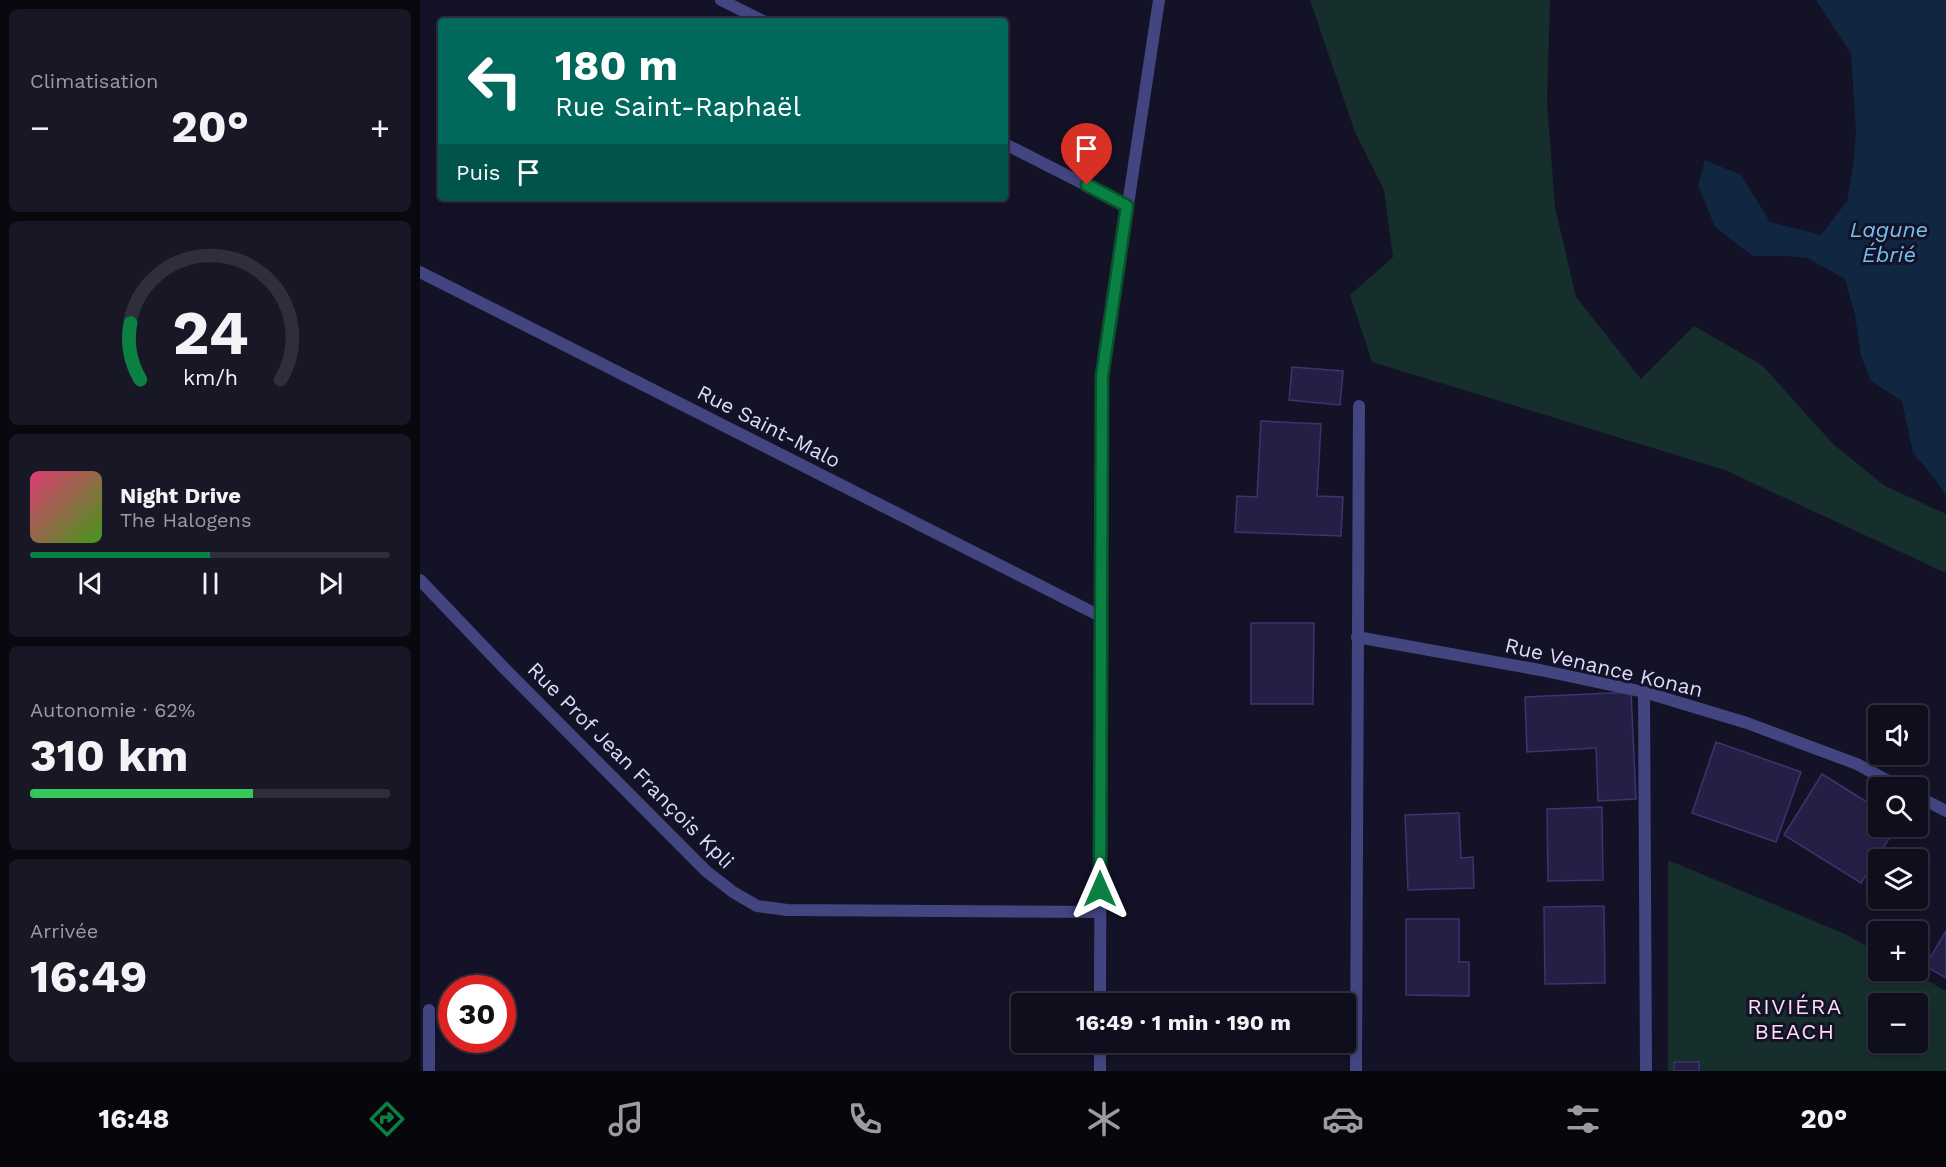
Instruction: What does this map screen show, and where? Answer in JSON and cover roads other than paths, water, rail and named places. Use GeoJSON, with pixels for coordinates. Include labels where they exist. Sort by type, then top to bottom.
{"type":"FeatureCollection","features":[{"type":"Feature","properties":{"kind":"street"},"geometry":{"type":"LineString","coordinates":[[722,0],[757,18]]}},
{"type":"Feature","properties":{"kind":"street"},"geometry":{"type":"LineString","coordinates":[[1100,993],[1102,376],[1159,0]]}},
{"type":"Feature","properties":{"kind":"street"},"geometry":{"type":"LineString","coordinates":[[1008,146],[1127,206]]}},
{"type":"Feature","properties":{"kind":"street","name":"Rue Saint-Malo"},"geometry":{"type":"LineString","coordinates":[[420,272],[1100,616]]}},
{"type":"Feature","properties":{"kind":"street"},"geometry":{"type":"LineString","coordinates":[[1356,1071],[1359,406]]}},
{"type":"Feature","properties":{"kind":"street","name":"Rue Prof Jean François Kpli"},"geometry":{"type":"LineString","coordinates":[[420,580],[706,871],[733,892],[757,906],[787,910],[1100,912]]}},
{"type":"Feature","properties":{"kind":"street","name":"Rue Venance Konan"},"geometry":{"type":"LineString","coordinates":[[1357,637],[1441,651],[1644,692],[1747,723],[1857,764],[1881,777]]}},
{"type":"Feature","properties":{"kind":"street"},"geometry":{"type":"LineString","coordinates":[[1644,692],[1646,1071]]}},
{"type":"Feature","properties":{"kind":"street"},"geometry":{"type":"LineString","coordinates":[[1928,802],[1946,811]]}},
{"type":"Feature","properties":{"kind":"street"},"geometry":{"type":"LineString","coordinates":[[429,1010],[429,1071]]}},
{"type":"Feature","properties":{"kind":"street"},"geometry":{"type":"LineString","coordinates":[[1100,1053],[1100,1071]]}},
{"type":"Feature","properties":{"kind":"water","name":"Lagune Ébrié"},"geometry":{"type":"Polygon","coordinates":[[[1816,0],[1946,0],[1946,496],[1913,453],[1902,401],[1871,381],[1861,356],[1855,315],[1845,279],[1807,258],[1753,256],[1715,227],[1698,185],[1705,160],[1741,175],[1770,222],[1821,235],[1847,201],[1856,132],[1851,54],[1816,0]]]}},
{"type":"Feature","properties":{"kind":"district","name":"RIVIÉRA BEACH"},"geometry":{"type":"Point","coordinates":[1795,1018]}}]}
